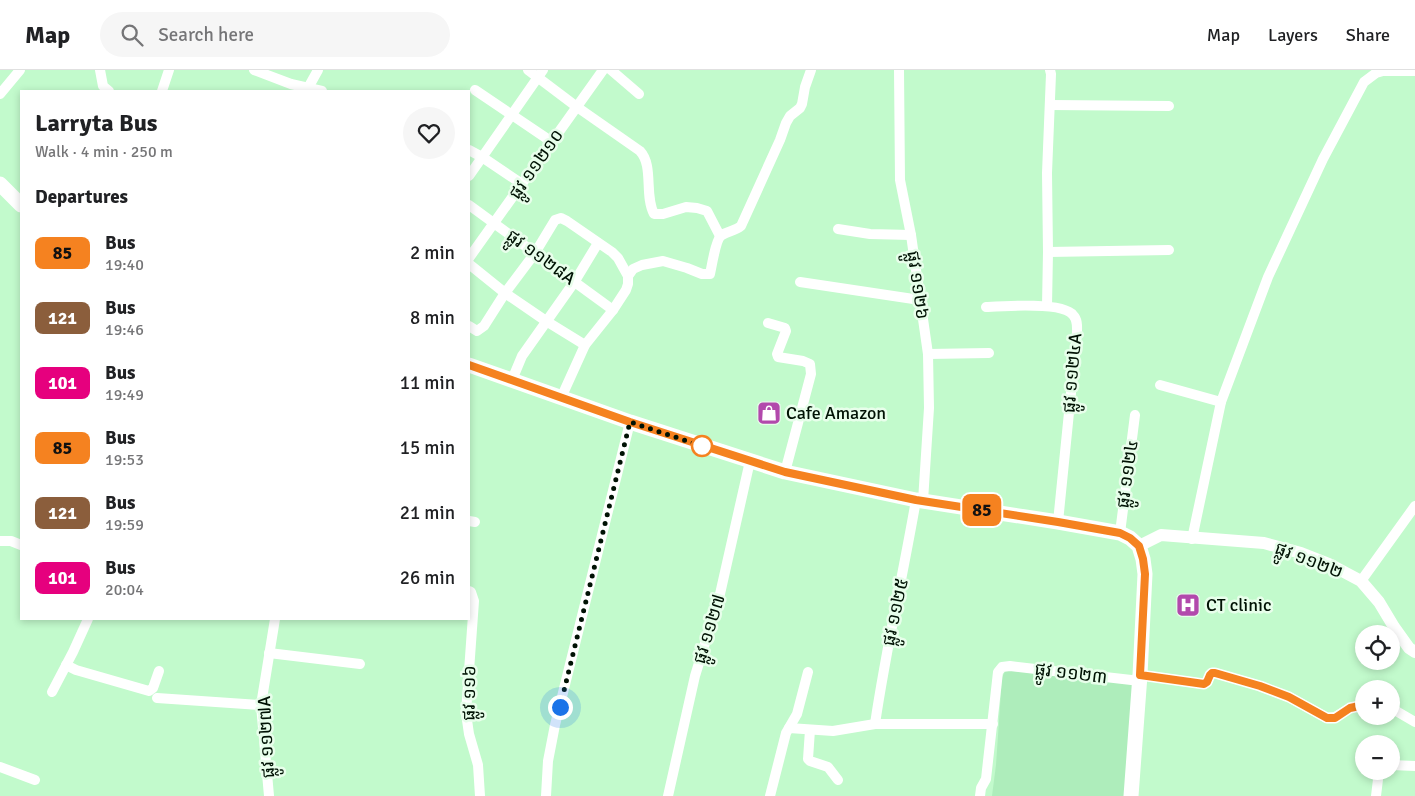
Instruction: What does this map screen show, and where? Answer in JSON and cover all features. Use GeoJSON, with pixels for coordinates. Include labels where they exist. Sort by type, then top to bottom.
{"type":"FeatureCollection","features":[{"type":"Feature","properties":{"kind":"main road"},"geometry":{"type":"LineString","coordinates":[[0,184],[20,204]]}},
{"type":"Feature","properties":{"kind":"main road"},"geometry":{"type":"LineString","coordinates":[[470,365],[670,436],[785,472],[920,500],[1120,533],[1130,538],[1139,546],[1145,574],[1140,678],[1131,796]]}},
{"type":"Feature","properties":{"kind":"street"},"geometry":{"type":"LineString","coordinates":[[0,94],[20,70]]}},
{"type":"Feature","properties":{"kind":"street"},"geometry":{"type":"LineString","coordinates":[[100,70],[103,86],[108,90]]}},
{"type":"Feature","properties":{"kind":"street"},"geometry":{"type":"LineString","coordinates":[[162,90],[169,70]]}},
{"type":"Feature","properties":{"kind":"street"},"geometry":{"type":"LineString","coordinates":[[308,88],[318,70]]}},
{"type":"Feature","properties":{"kind":"street"},"geometry":{"type":"LineString","coordinates":[[528,70],[540,74],[577,108],[644,155],[647,165],[651,208],[654,214],[663,214],[686,207],[707,211],[720,236]]}},
{"type":"Feature","properties":{"kind":"street","name":"ផ្លូវ ១១២១០"},"geometry":{"type":"LineString","coordinates":[[470,257],[603,70]]}},
{"type":"Feature","properties":{"kind":"street"},"geometry":{"type":"LineString","coordinates":[[611,70],[639,94]]}},
{"type":"Feature","properties":{"kind":"street"},"geometry":{"type":"LineString","coordinates":[[628,276],[633,269],[642,265],[663,261],[702,274],[710,274],[717,241],[720,236],[741,226],[786,123],[802,104],[810,70]]}},
{"type":"Feature","properties":{"kind":"street","name":"ផ្លូវ ១១២៦"},"geometry":{"type":"LineString","coordinates":[[899,70],[900,180],[911,235],[928,354],[930,408],[920,500]]}},
{"type":"Feature","properties":{"kind":"street"},"geometry":{"type":"LineString","coordinates":[[1048,306],[1047,172],[1050,70]]}},
{"type":"Feature","properties":{"kind":"street"},"geometry":{"type":"LineString","coordinates":[[259,71],[291,84],[317,90]]}},
{"type":"Feature","properties":{"kind":"street"},"geometry":{"type":"LineString","coordinates":[[1192,539],[1221,402],[1268,276],[1323,159],[1364,82],[1376,73],[1383,71],[1415,71]]}},
{"type":"Feature","properties":{"kind":"street"},"geometry":{"type":"LineString","coordinates":[[470,175],[540,74]]}},
{"type":"Feature","properties":{"kind":"street"},"geometry":{"type":"LineString","coordinates":[[475,90],[552,142]]}},
{"type":"Feature","properties":{"kind":"street"},"geometry":{"type":"LineString","coordinates":[[1050,105],[1169,106]]}},
{"type":"Feature","properties":{"kind":"street"},"geometry":{"type":"LineString","coordinates":[[470,151],[522,184]]}},
{"type":"Feature","properties":{"kind":"street","name":"ផ្លូវ ១១២៨A"},"geometry":{"type":"LineString","coordinates":[[470,206],[613,310]]}},
{"type":"Feature","properties":{"kind":"street"},"geometry":{"type":"LineString","coordinates":[[470,327],[477,331],[484,326],[505,293],[535,254],[555,220],[561,218],[567,220],[612,252],[618,258],[628,276],[626,290],[613,310],[585,345],[561,398]]}},
{"type":"Feature","properties":{"kind":"street"},"geometry":{"type":"LineString","coordinates":[[838,229],[870,234],[911,235]]}},
{"type":"Feature","properties":{"kind":"street"},"geometry":{"type":"LineString","coordinates":[[512,380],[522,356],[575,281],[598,243]]}},
{"type":"Feature","properties":{"kind":"street"},"geometry":{"type":"LineString","coordinates":[[1048,252],[1169,250]]}},
{"type":"Feature","properties":{"kind":"street"},"geometry":{"type":"LineString","coordinates":[[470,265],[505,293],[585,345]]}},
{"type":"Feature","properties":{"kind":"street"},"geometry":{"type":"LineString","coordinates":[[800,282],[920,300]]}},
{"type":"Feature","properties":{"kind":"street","name":"ផ្លូវ ១១២៤A"},"geometry":{"type":"LineString","coordinates":[[986,307],[1061,307],[1072,313],[1076,320],[1077,333],[1058,522]]}},
{"type":"Feature","properties":{"kind":"street"},"geometry":{"type":"LineString","coordinates":[[768,323],[786,328],[777,354],[778,357],[802,361],[810,364],[812,369],[785,472]]}},
{"type":"Feature","properties":{"kind":"street"},"geometry":{"type":"LineString","coordinates":[[928,354],[989,353]]}},
{"type":"Feature","properties":{"kind":"street"},"geometry":{"type":"LineString","coordinates":[[1160,385],[1221,402]]}},
{"type":"Feature","properties":{"kind":"street","name":"ផ្លូវ ១១២៤"},"geometry":{"type":"LineString","coordinates":[[1120,533],[1135,415]]}},
{"type":"Feature","properties":{"kind":"street"},"geometry":{"type":"LineString","coordinates":[[546,796],[548,761],[555,725],[630,422]]}},
{"type":"Feature","properties":{"kind":"street","name":"ផ្លូវ ១១២៧"},"geometry":{"type":"LineString","coordinates":[[668,796],[695,676],[720,594],[750,462]]}},
{"type":"Feature","properties":{"kind":"street","name":"ផ្លូវ ១១២៥"},"geometry":{"type":"LineString","coordinates":[[875,724],[890,634],[920,500]]}},
{"type":"Feature","properties":{"kind":"street"},"geometry":{"type":"LineString","coordinates":[[1361,581],[1415,506]]}},
{"type":"Feature","properties":{"kind":"street","name":"ផ្លូវ ១១២២"},"geometry":{"type":"LineString","coordinates":[[1139,546],[1161,535],[1192,539],[1264,543],[1301,553],[1330,564],[1361,581],[1379,602],[1409,648],[1415,652]]}},
{"type":"Feature","properties":{"kind":"street"},"geometry":{"type":"LineString","coordinates":[[0,541],[11,541],[20,545]]}},
{"type":"Feature","properties":{"kind":"street","name":"ផ្លូវ ១១៦"},"geometry":{"type":"LineString","coordinates":[[470,592],[474,601],[466,713],[469,734],[478,765],[480,796]]}},
{"type":"Feature","properties":{"kind":"street"},"geometry":{"type":"LineString","coordinates":[[52,692],[74,652],[88,620]]}},
{"type":"Feature","properties":{"kind":"street","name":"ផ្លូវ ១១២៧A"},"geometry":{"type":"LineString","coordinates":[[269,796],[261,705],[275,620]]}},
{"type":"Feature","properties":{"kind":"street"},"geometry":{"type":"LineString","coordinates":[[269,653],[360,664]]}},
{"type":"Feature","properties":{"kind":"street"},"geometry":{"type":"LineString","coordinates":[[66,665],[76,670],[149,691],[159,671]]}},
{"type":"Feature","properties":{"kind":"street","name":"ផ្លូវ ១១២៣"},"geometry":{"type":"LineString","coordinates":[[993,724],[998,672],[1002,667],[1010,666],[1204,684],[1210,675],[1215,673],[1260,686],[1289,697],[1327,718],[1355,707]]}},
{"type":"Feature","properties":{"kind":"street"},"geometry":{"type":"LineString","coordinates":[[770,796],[786,733],[797,714],[808,672]]}},
{"type":"Feature","properties":{"kind":"street"},"geometry":{"type":"LineString","coordinates":[[157,698],[261,705]]}},
{"type":"Feature","properties":{"kind":"street"},"geometry":{"type":"LineString","coordinates":[[1400,713],[1415,722]]}},
{"type":"Feature","properties":{"kind":"street"},"geometry":{"type":"LineString","coordinates":[[789,728],[833,731],[875,724],[993,724],[986,779],[980,796]]}},
{"type":"Feature","properties":{"kind":"street"},"geometry":{"type":"LineString","coordinates":[[810,730],[808,759],[828,768],[838,780]]}},
{"type":"Feature","properties":{"kind":"street"},"geometry":{"type":"LineString","coordinates":[[1400,765],[1415,766]]}},
{"type":"Feature","properties":{"kind":"street"},"geometry":{"type":"LineString","coordinates":[[0,767],[35,780]]}},
{"type":"Feature","properties":{"kind":"street"},"geometry":{"type":"LineString","coordinates":[[1376,796],[1378,780]]}},
{"type":"Feature","properties":{"kind":"shaded area"},"geometry":{"type":"Polygon","coordinates":[[[1006,670],[1134,684],[1126,796],[992,796],[1002,677],[1006,670]]]}},
{"type":"Feature","properties":{"kind":"bus line","name":"85"},"geometry":{"type":"LineString","coordinates":[[470,365],[670,436],[785,472],[916,500],[1120,533],[1130,538],[1139,546],[1143,559],[1145,574],[1140,675],[1206,684],[1210,675],[1215,673],[1260,686],[1289,697],[1327,718],[1335,718],[1355,707]]}},
{"type":"Feature","properties":{"kind":"place","name":"Cafe Amazon"},"geometry":{"type":"Point","coordinates":[769,413]}},
{"type":"Feature","properties":{"kind":"place","name":"CT clinic"},"geometry":{"type":"Point","coordinates":[1188,605]}},
{"type":"Feature","properties":{"kind":"route"},"geometry":{"type":"LineString","coordinates":[[560,707],[630,422],[702,446]]}}]}
